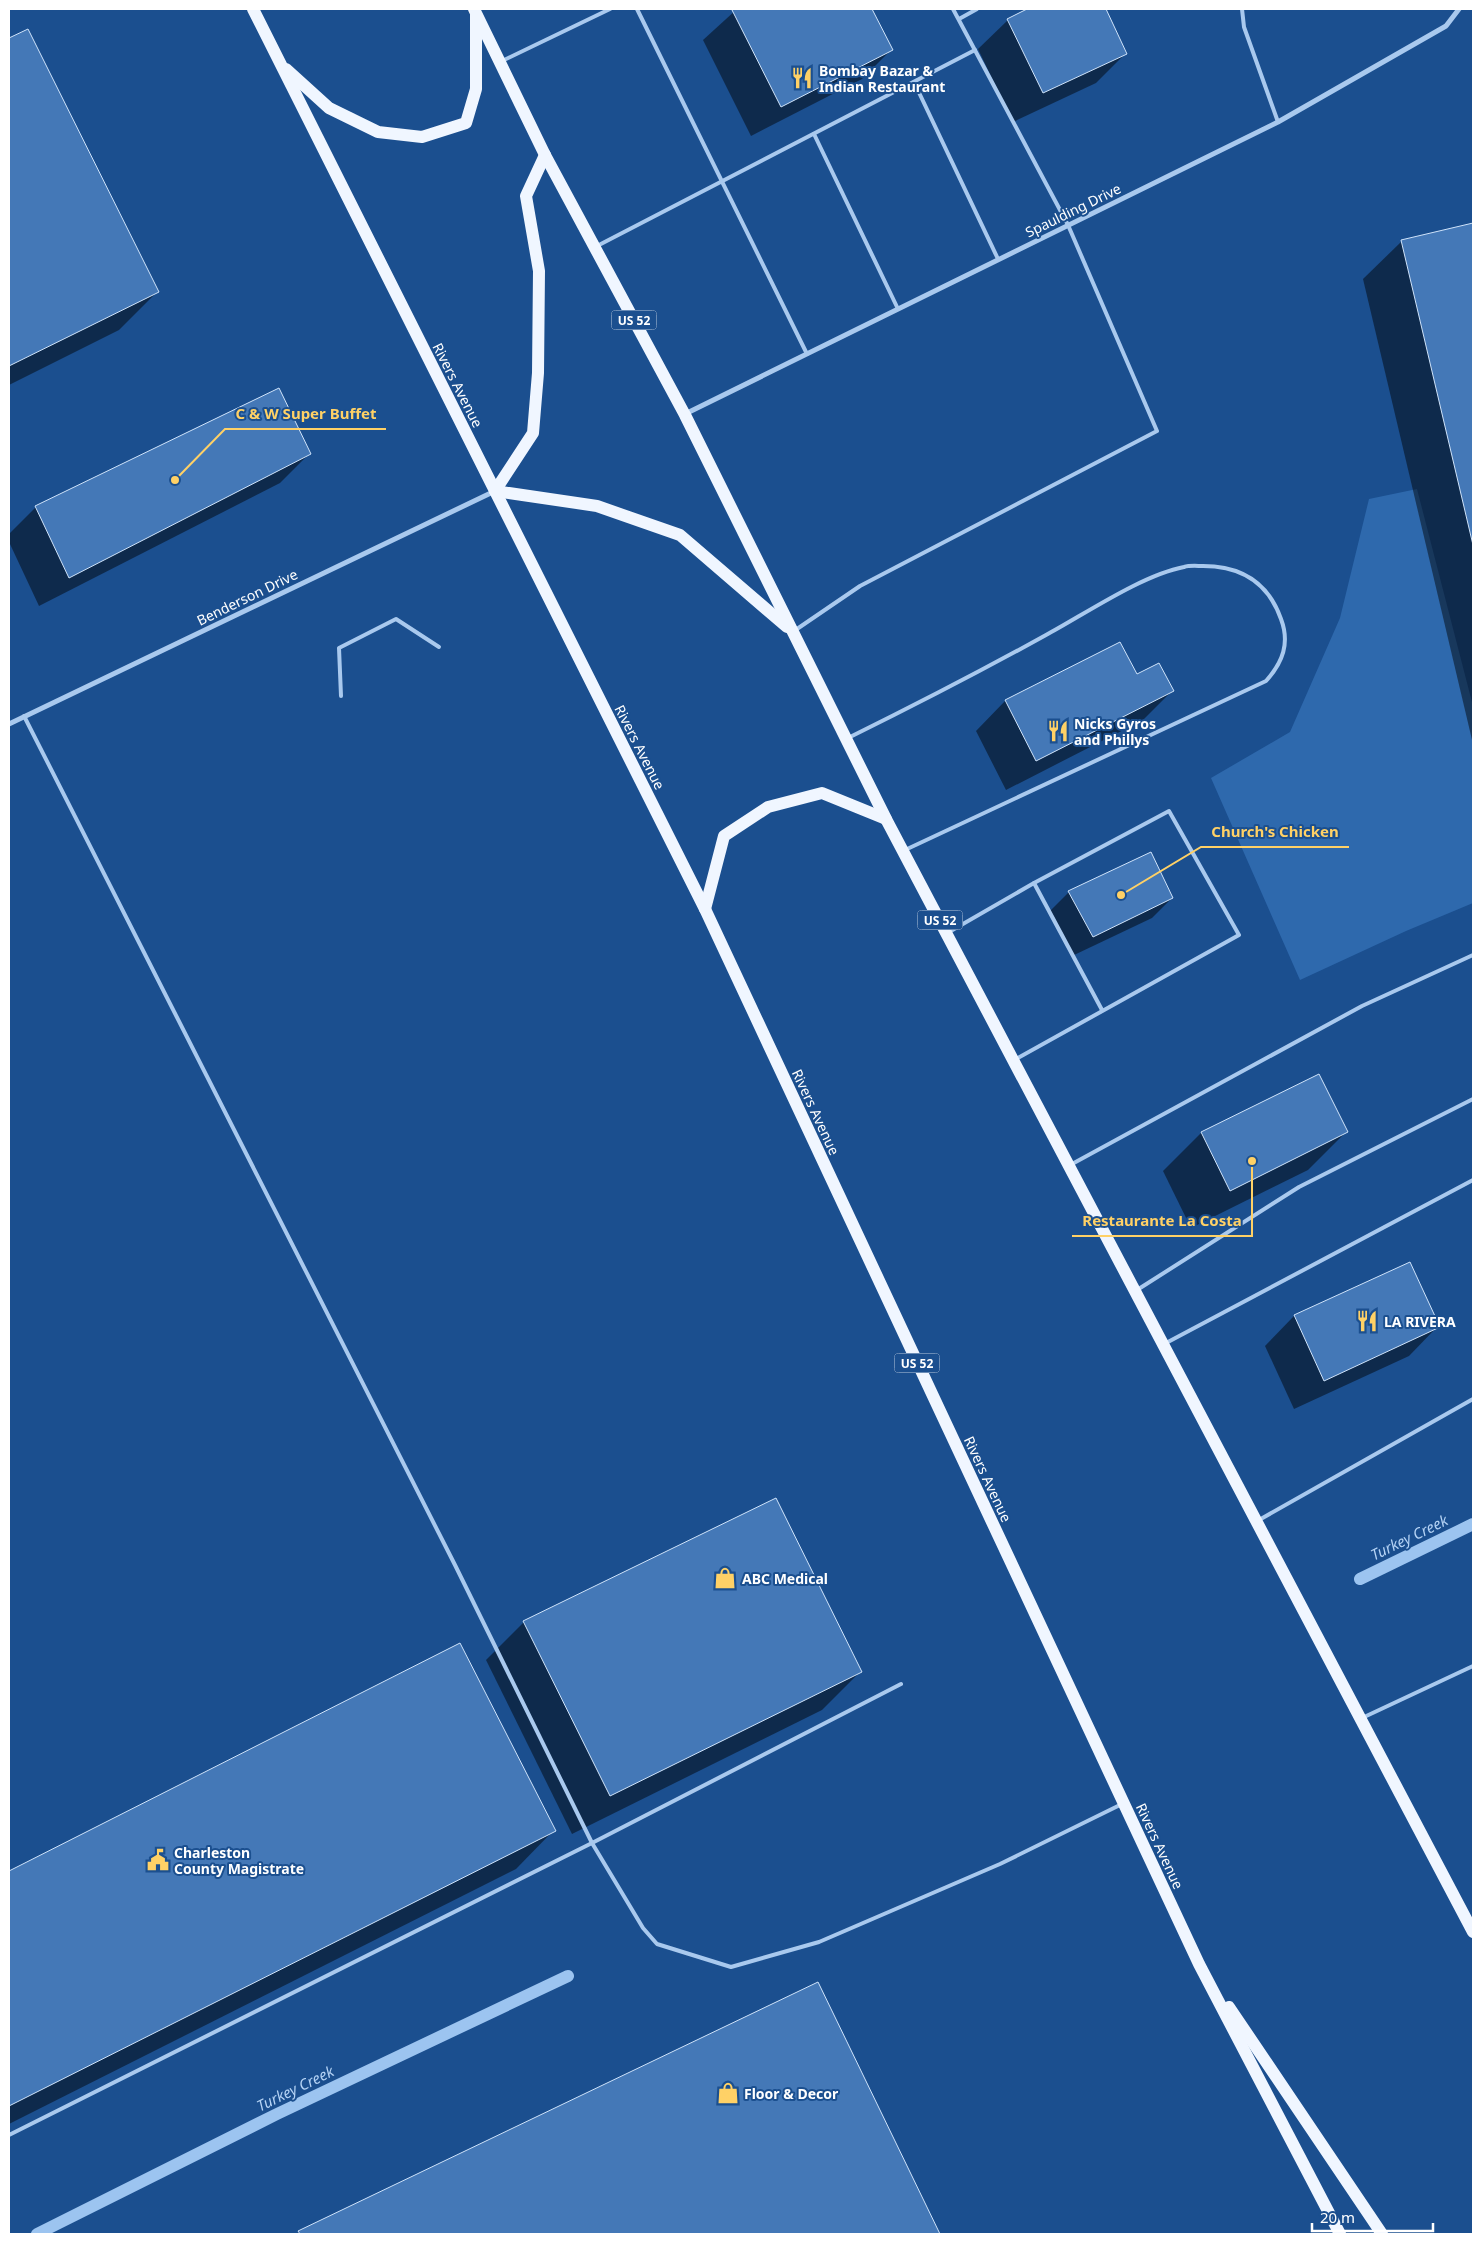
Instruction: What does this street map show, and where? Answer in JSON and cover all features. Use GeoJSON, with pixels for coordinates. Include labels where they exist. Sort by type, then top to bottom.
{"type":"FeatureCollection","features":[{"type":"Feature","properties":{"kind":"main road","name":"Rivers Avenue"},"geometry":{"type":"LineString","coordinates":[[254,9],[704,909],[1199,1964],[1340,2234]]}},
{"type":"Feature","properties":{"kind":"main road"},"geometry":{"type":"LineString","coordinates":[[281,64],[329,108],[378,132],[422,137],[466,123],[476,89],[475,10]]}},
{"type":"Feature","properties":{"kind":"main road","name":"US 52"},"geometry":{"type":"LineString","coordinates":[[475,10],[545,155],[685,415],[886,819],[1473,1932]]}},
{"type":"Feature","properties":{"kind":"main road"},"geometry":{"type":"LineString","coordinates":[[545,155],[526,196],[539,271],[538,373],[534,433],[495,492],[597,506],[680,535],[793,632]]}},
{"type":"Feature","properties":{"kind":"main road"},"geometry":{"type":"LineString","coordinates":[[704,909],[724,836],[768,807],[822,793],[886,819]]}},
{"type":"Feature","properties":{"kind":"main road"},"geometry":{"type":"LineString","coordinates":[[1199,1964],[1290,2095],[1382,2234]]}},
{"type":"Feature","properties":{"kind":"street","name":"Spaulding Drive"},"geometry":{"type":"LineString","coordinates":[[685,415],[1278,122],[1446,26],[1459,9]]}},
{"type":"Feature","properties":{"kind":"street","name":"Benderson Drive"},"geometry":{"type":"LineString","coordinates":[[9,724],[495,492]]}},
{"type":"Feature","properties":{"kind":"lane"},"geometry":{"type":"LineString","coordinates":[[500,62],[610,9]]}},
{"type":"Feature","properties":{"kind":"lane"},"geometry":{"type":"LineString","coordinates":[[637,9],[807,354]]}},
{"type":"Feature","properties":{"kind":"lane"},"geometry":{"type":"LineString","coordinates":[[793,632],[860,586],[1157,431],[1068,225],[953,9]]}},
{"type":"Feature","properties":{"kind":"lane"},"geometry":{"type":"LineString","coordinates":[[958,19],[977,9]]}},
{"type":"Feature","properties":{"kind":"lane"},"geometry":{"type":"LineString","coordinates":[[1242,9],[1244,27],[1278,122]]}},
{"type":"Feature","properties":{"kind":"lane"},"geometry":{"type":"LineString","coordinates":[[595,247],[975,50]]}},
{"type":"Feature","properties":{"kind":"lane"},"geometry":{"type":"LineString","coordinates":[[914,82],[998,259]]}},
{"type":"Feature","properties":{"kind":"lane"},"geometry":{"type":"LineString","coordinates":[[814,134],[898,309]]}},
{"type":"Feature","properties":{"kind":"lane"},"geometry":{"type":"LineString","coordinates":[[846,739],[971,677],[1151,577],[1185,566],[1231,568],[1257,582],[1270,596],[1281,619],[1285,634],[1284,650],[1278,667],[1266,681],[903,850]]}},
{"type":"Feature","properties":{"kind":"lane"},"geometry":{"type":"LineString","coordinates":[[341,696],[339,648],[396,620],[439,647]]}},
{"type":"Feature","properties":{"kind":"lane"},"geometry":{"type":"LineString","coordinates":[[24,716],[455,1564],[592,1843],[643,1928],[657,1944],[731,1967],[819,1942],[1000,1864],[1124,1803]]}},
{"type":"Feature","properties":{"kind":"lane"},"geometry":{"type":"LineString","coordinates":[[947,933],[1034,883],[1169,811],[1239,935],[1014,1060]]}},
{"type":"Feature","properties":{"kind":"lane"},"geometry":{"type":"LineString","coordinates":[[1034,883],[1102,1010]]}},
{"type":"Feature","properties":{"kind":"lane"},"geometry":{"type":"LineString","coordinates":[[1069,1166],[1362,1006],[1473,955]]}},
{"type":"Feature","properties":{"kind":"lane"},"geometry":{"type":"LineString","coordinates":[[1135,1291],[1299,1187],[1473,1100]]}},
{"type":"Feature","properties":{"kind":"lane"},"geometry":{"type":"LineString","coordinates":[[1164,1344],[1473,1180]]}},
{"type":"Feature","properties":{"kind":"lane"},"geometry":{"type":"LineString","coordinates":[[1257,1521],[1473,1399]]}},
{"type":"Feature","properties":{"kind":"lane"},"geometry":{"type":"LineString","coordinates":[[1361,1718],[1473,1666]]}},
{"type":"Feature","properties":{"kind":"lane"},"geometry":{"type":"LineString","coordinates":[[9,2135],[592,1843],[900,1684]]}},
{"type":"Feature","properties":{"kind":"shaded area"},"geometry":{"type":"Polygon","coordinates":[[[1417,489],[1473,706],[1473,903],[1406,931],[1300,980],[1211,778],[1290,732],[1340,618],[1369,499],[1417,489]]]}},
{"type":"Feature","properties":{"kind":"building","name":"Bombay Bazar & Indian Restaurant"},"geometry":{"type":"Polygon","coordinates":[[[872,9],[893,50],[781,107],[732,10],[872,9]]]}},
{"type":"Feature","properties":{"kind":"building"},"geometry":{"type":"Polygon","coordinates":[[[1027,9],[1106,9],[1127,54],[1043,93],[1007,19],[1027,9]]]}},
{"type":"Feature","properties":{"kind":"building"},"geometry":{"type":"Polygon","coordinates":[[[28,29],[159,292],[9,366],[9,38],[28,29]]]}},
{"type":"Feature","properties":{"kind":"building"},"geometry":{"type":"Polygon","coordinates":[[[1473,223],[1473,545],[1401,240],[1473,223]]]}},
{"type":"Feature","properties":{"kind":"building"},"geometry":{"type":"Polygon","coordinates":[[[279,388],[311,454],[69,578],[35,506],[279,388]]]}},
{"type":"Feature","properties":{"kind":"building","name":"Nicks Gyros and Phillys"},"geometry":{"type":"Polygon","coordinates":[[[1120,642],[1137,674],[1159,663],[1174,691],[1036,761],[1005,700],[1120,642]]]}},
{"type":"Feature","properties":{"kind":"building"},"geometry":{"type":"Polygon","coordinates":[[[1151,852],[1173,898],[1093,937],[1068,891],[1151,852]]]}},
{"type":"Feature","properties":{"kind":"building"},"geometry":{"type":"Polygon","coordinates":[[[1319,1074],[1348,1132],[1230,1191],[1201,1132],[1319,1074]]]}},
{"type":"Feature","properties":{"kind":"building","name":"LA RIVERA"},"geometry":{"type":"Polygon","coordinates":[[[1410,1262],[1440,1327],[1324,1381],[1294,1315],[1410,1262]]]}},
{"type":"Feature","properties":{"kind":"building"},"geometry":{"type":"Polygon","coordinates":[[[776,1498],[862,1672],[610,1796],[523,1621],[776,1498]]]}},
{"type":"Feature","properties":{"kind":"building"},"geometry":{"type":"Polygon","coordinates":[[[460,1643],[556,1831],[9,2106],[9,1871],[460,1643]]]}},
{"type":"Feature","properties":{"kind":"building","name":"Floor & Decor"},"geometry":{"type":"Polygon","coordinates":[[[818,1982],[940,2234],[300,2234],[298,2231],[818,1982]]]}},
{"type":"Feature","properties":{"kind":"waterway","name":"Turkey Creek"},"geometry":{"type":"LineString","coordinates":[[1360,1579],[1473,1524]]}},
{"type":"Feature","properties":{"kind":"waterway","name":"Turkey Creek"},"geometry":{"type":"LineString","coordinates":[[37,2234],[277,2114],[568,1976]]}},
{"type":"Feature","properties":{"kind":"place","name":"Bombay Bazar & Indian Restaurant"},"geometry":{"type":"Point","coordinates":[802,78]}},
{"type":"Feature","properties":{"kind":"place","name":"C & W Super Buffet"},"geometry":{"type":"Point","coordinates":[175,480]}},
{"type":"Feature","properties":{"kind":"place","name":"Nicks Gyros and Phillys"},"geometry":{"type":"Point","coordinates":[1058,731]}},
{"type":"Feature","properties":{"kind":"place","name":"Church's Chicken"},"geometry":{"type":"Point","coordinates":[1121,895]}},
{"type":"Feature","properties":{"kind":"place","name":"Restaurante La Costa"},"geometry":{"type":"Point","coordinates":[1252,1161]}},
{"type":"Feature","properties":{"kind":"place","name":"LA RIVERA"},"geometry":{"type":"Point","coordinates":[1367,1321]}},
{"type":"Feature","properties":{"kind":"place","name":"ABC Medical"},"geometry":{"type":"Point","coordinates":[725,1578]}},
{"type":"Feature","properties":{"kind":"place","name":"Charleston County Magistrate"},"geometry":{"type":"Point","coordinates":[158,1860]}},
{"type":"Feature","properties":{"kind":"place","name":"Floor & Decor"},"geometry":{"type":"Point","coordinates":[728,2093]}}]}
